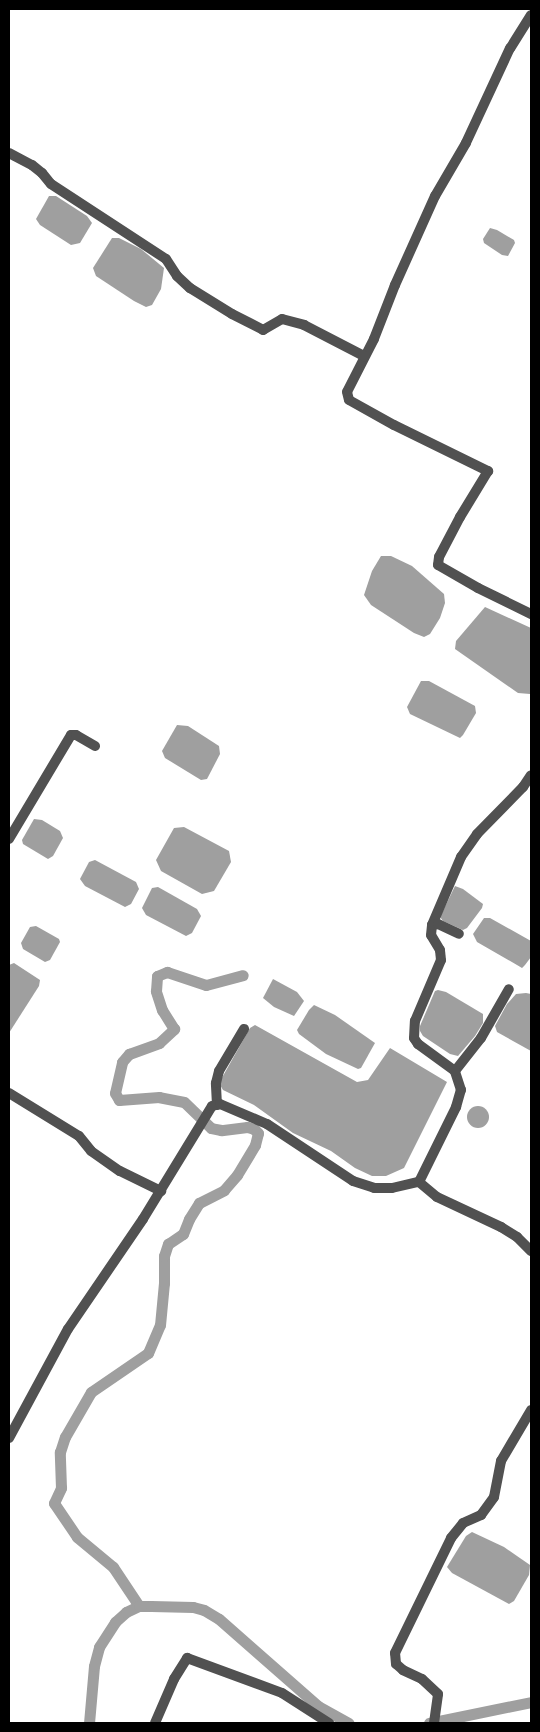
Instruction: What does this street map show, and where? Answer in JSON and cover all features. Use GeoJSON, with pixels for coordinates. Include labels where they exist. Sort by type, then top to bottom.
{"type":"FeatureCollection","features":[{"type":"Feature","properties":{"kind":"street"},"geometry":{"type":"LineString","coordinates":[[531,15],[510,48],[466,143],[435,196],[364,356],[347,388],[349,400],[422,440],[488,471],[460,517],[439,557],[438,565],[531,614]]}},
{"type":"Feature","properties":{"kind":"street"},"geometry":{"type":"LineString","coordinates":[[9,152],[32,165],[51,184],[166,259],[177,276],[190,288],[232,314],[263,330],[282,319],[304,325],[364,356]]}},
{"type":"Feature","properties":{"kind":"street"},"geometry":{"type":"LineString","coordinates":[[9,839],[71,735],[76,734],[95,746]]}},
{"type":"Feature","properties":{"kind":"street"},"geometry":{"type":"LineString","coordinates":[[419,1182],[456,1107],[462,1090],[455,1071],[418,1044],[414,1038],[415,1021],[441,960],[440,950],[431,935],[432,925],[461,857],[477,834],[523,787],[531,775]]}},
{"type":"Feature","properties":{"kind":"street"},"geometry":{"type":"LineString","coordinates":[[432,925],[438,924],[459,934]]}},
{"type":"Feature","properties":{"kind":"street"},"geometry":{"type":"LineString","coordinates":[[455,1071],[480,1038],[510,989]]}},
{"type":"Feature","properties":{"kind":"street"},"geometry":{"type":"LineString","coordinates":[[217,1105],[216,1083],[219,1071],[244,1029]]}},
{"type":"Feature","properties":{"kind":"street"},"geometry":{"type":"LineString","coordinates":[[9,1093],[78,1136],[91,1150],[120,1170],[161,1192]]}},
{"type":"Feature","properties":{"kind":"street"},"geometry":{"type":"LineString","coordinates":[[9,1438],[68,1329],[106,1276],[161,1192],[212,1106],[220,1104],[267,1124],[353,1181],[374,1188],[392,1188],[419,1182]]}},
{"type":"Feature","properties":{"kind":"street"},"geometry":{"type":"LineString","coordinates":[[419,1182],[437,1197],[501,1227],[517,1237],[531,1251]]}},
{"type":"Feature","properties":{"kind":"street"},"geometry":{"type":"LineString","coordinates":[[434,1723],[438,1694],[422,1679],[403,1670],[396,1664],[395,1653],[451,1538],[463,1523],[481,1515],[494,1497],[505,1450],[531,1410]]}},
{"type":"Feature","properties":{"kind":"street"},"geometry":{"type":"LineString","coordinates":[[155,1723],[174,1679],[188,1658],[282,1693],[328,1723]]}},
{"type":"Feature","properties":{"kind":"shaded area"},"geometry":{"type":"Polygon","coordinates":[[[49,196],[56,196],[87,216],[92,223],[80,243],[71,245],[40,225],[36,219],[49,196]]]}},
{"type":"Feature","properties":{"kind":"shaded area"},"geometry":{"type":"Polygon","coordinates":[[[490,228],[514,240],[515,243],[508,256],[502,255],[484,243],[483,239],[490,228]]]}},
{"type":"Feature","properties":{"kind":"shaded area"},"geometry":{"type":"Polygon","coordinates":[[[112,238],[119,238],[141,249],[164,268],[161,289],[152,305],[146,307],[134,301],[96,276],[93,268],[112,238]]]}},
{"type":"Feature","properties":{"kind":"shaded area"},"geometry":{"type":"Polygon","coordinates":[[[381,556],[391,556],[412,566],[444,594],[445,603],[440,618],[430,634],[424,637],[414,633],[371,605],[364,595],[372,571],[381,556]]]}},
{"type":"Feature","properties":{"kind":"shaded area"},"geometry":{"type":"Polygon","coordinates":[[[485,607],[531,628],[530,694],[518,693],[455,649],[456,641],[485,607]]]}},
{"type":"Feature","properties":{"kind":"shaded area"},"geometry":{"type":"Polygon","coordinates":[[[421,681],[429,681],[475,706],[476,713],[460,738],[410,714],[407,707],[421,681]]]}},
{"type":"Feature","properties":{"kind":"shaded area"},"geometry":{"type":"Polygon","coordinates":[[[177,725],[188,726],[219,746],[220,754],[207,779],[201,780],[165,758],[162,751],[177,725]]]}},
{"type":"Feature","properties":{"kind":"shaded area"},"geometry":{"type":"Polygon","coordinates":[[[34,819],[42,820],[60,831],[63,838],[53,856],[48,859],[23,844],[22,840],[34,819]]]}},
{"type":"Feature","properties":{"kind":"shaded area"},"geometry":{"type":"Polygon","coordinates":[[[184,827],[229,851],[231,862],[214,891],[202,894],[161,871],[156,860],[174,828],[184,827]]]}},
{"type":"Feature","properties":{"kind":"shaded area"},"geometry":{"type":"Polygon","coordinates":[[[95,860],[136,882],[139,889],[131,904],[125,907],[85,886],[80,879],[89,862],[95,860]]]}},
{"type":"Feature","properties":{"kind":"shaded area"},"geometry":{"type":"Polygon","coordinates":[[[455,886],[463,889],[483,904],[467,928],[463,930],[443,921],[440,917],[455,886]]]}},
{"type":"Feature","properties":{"kind":"shaded area"},"geometry":{"type":"Polygon","coordinates":[[[158,887],[197,909],[201,916],[192,933],[186,936],[146,915],[142,908],[152,888],[158,887]]]}},
{"type":"Feature","properties":{"kind":"shaded area"},"geometry":{"type":"Polygon","coordinates":[[[484,918],[490,918],[531,941],[531,957],[522,968],[477,942],[473,934],[484,918]]]}},
{"type":"Feature","properties":{"kind":"shaded area"},"geometry":{"type":"Polygon","coordinates":[[[36,926],[59,939],[60,942],[50,960],[45,962],[23,949],[21,943],[30,927],[36,926]]]}},
{"type":"Feature","properties":{"kind":"shaded area"},"geometry":{"type":"Polygon","coordinates":[[[14,963],[40,980],[39,986],[9,1033],[9,965],[14,963]]]}},
{"type":"Feature","properties":{"kind":"shaded area"},"geometry":{"type":"Polygon","coordinates":[[[273,979],[297,992],[304,1001],[294,1016],[274,1007],[263,998],[273,979]]]}},
{"type":"Feature","properties":{"kind":"shaded area"},"geometry":{"type":"Polygon","coordinates":[[[435,991],[446,992],[483,1014],[483,1023],[458,1056],[450,1054],[423,1036],[420,1031],[420,1026],[435,991]]]}},
{"type":"Feature","properties":{"kind":"shaded area"},"geometry":{"type":"Polygon","coordinates":[[[516,994],[531,994],[531,1051],[497,1032],[495,1026],[507,1004],[516,994]]]}},
{"type":"Feature","properties":{"kind":"shaded area"},"geometry":{"type":"Polygon","coordinates":[[[314,1005],[335,1015],[375,1043],[361,1068],[358,1069],[326,1054],[299,1034],[297,1030],[314,1005]]]}},
{"type":"Feature","properties":{"kind":"shaded area"},"geometry":{"type":"Polygon","coordinates":[[[255,1025],[357,1082],[368,1080],[390,1048],[447,1082],[404,1168],[386,1176],[372,1176],[355,1168],[331,1151],[293,1133],[254,1105],[223,1090],[219,1083],[250,1028],[255,1025]]]}},
{"type":"Feature","properties":{"kind":"shaded area"},"geometry":{"type":"Polygon","coordinates":[[[478,1106],[488,1113],[489,1117],[482,1127],[478,1128],[468,1121],[467,1117],[474,1107],[478,1106]]]}},
{"type":"Feature","properties":{"kind":"shaded area"},"geometry":{"type":"Polygon","coordinates":[[[472,1532],[504,1547],[530,1565],[529,1575],[514,1601],[509,1604],[452,1573],[447,1567],[466,1536],[472,1532]]]}},
{"type":"Feature","properties":{"kind":"waterway"},"geometry":{"type":"LineString","coordinates":[[139,1606],[113,1567],[77,1537],[54,1503],[61,1488],[60,1452],[65,1437],[91,1392],[148,1353],[160,1325],[164,1283],[164,1256],[168,1244],[183,1234],[189,1219],[199,1203],[224,1190],[237,1175],[255,1145],[258,1133],[254,1129],[247,1127],[221,1130],[211,1128],[184,1102],[159,1097],[119,1100],[115,1093],[122,1062],[129,1054],[159,1043],[174,1029],[162,1010],[156,991],[157,976],[167,972],[206,985],[243,975]]}},
{"type":"Feature","properties":{"kind":"waterway"},"geometry":{"type":"LineString","coordinates":[[89,1723],[94,1666],[99,1647],[115,1622],[126,1612],[139,1606],[193,1607],[204,1610],[219,1619],[318,1706],[349,1723]]}},
{"type":"Feature","properties":{"kind":"waterway"},"geometry":{"type":"LineString","coordinates":[[429,1723],[531,1702]]}}]}
